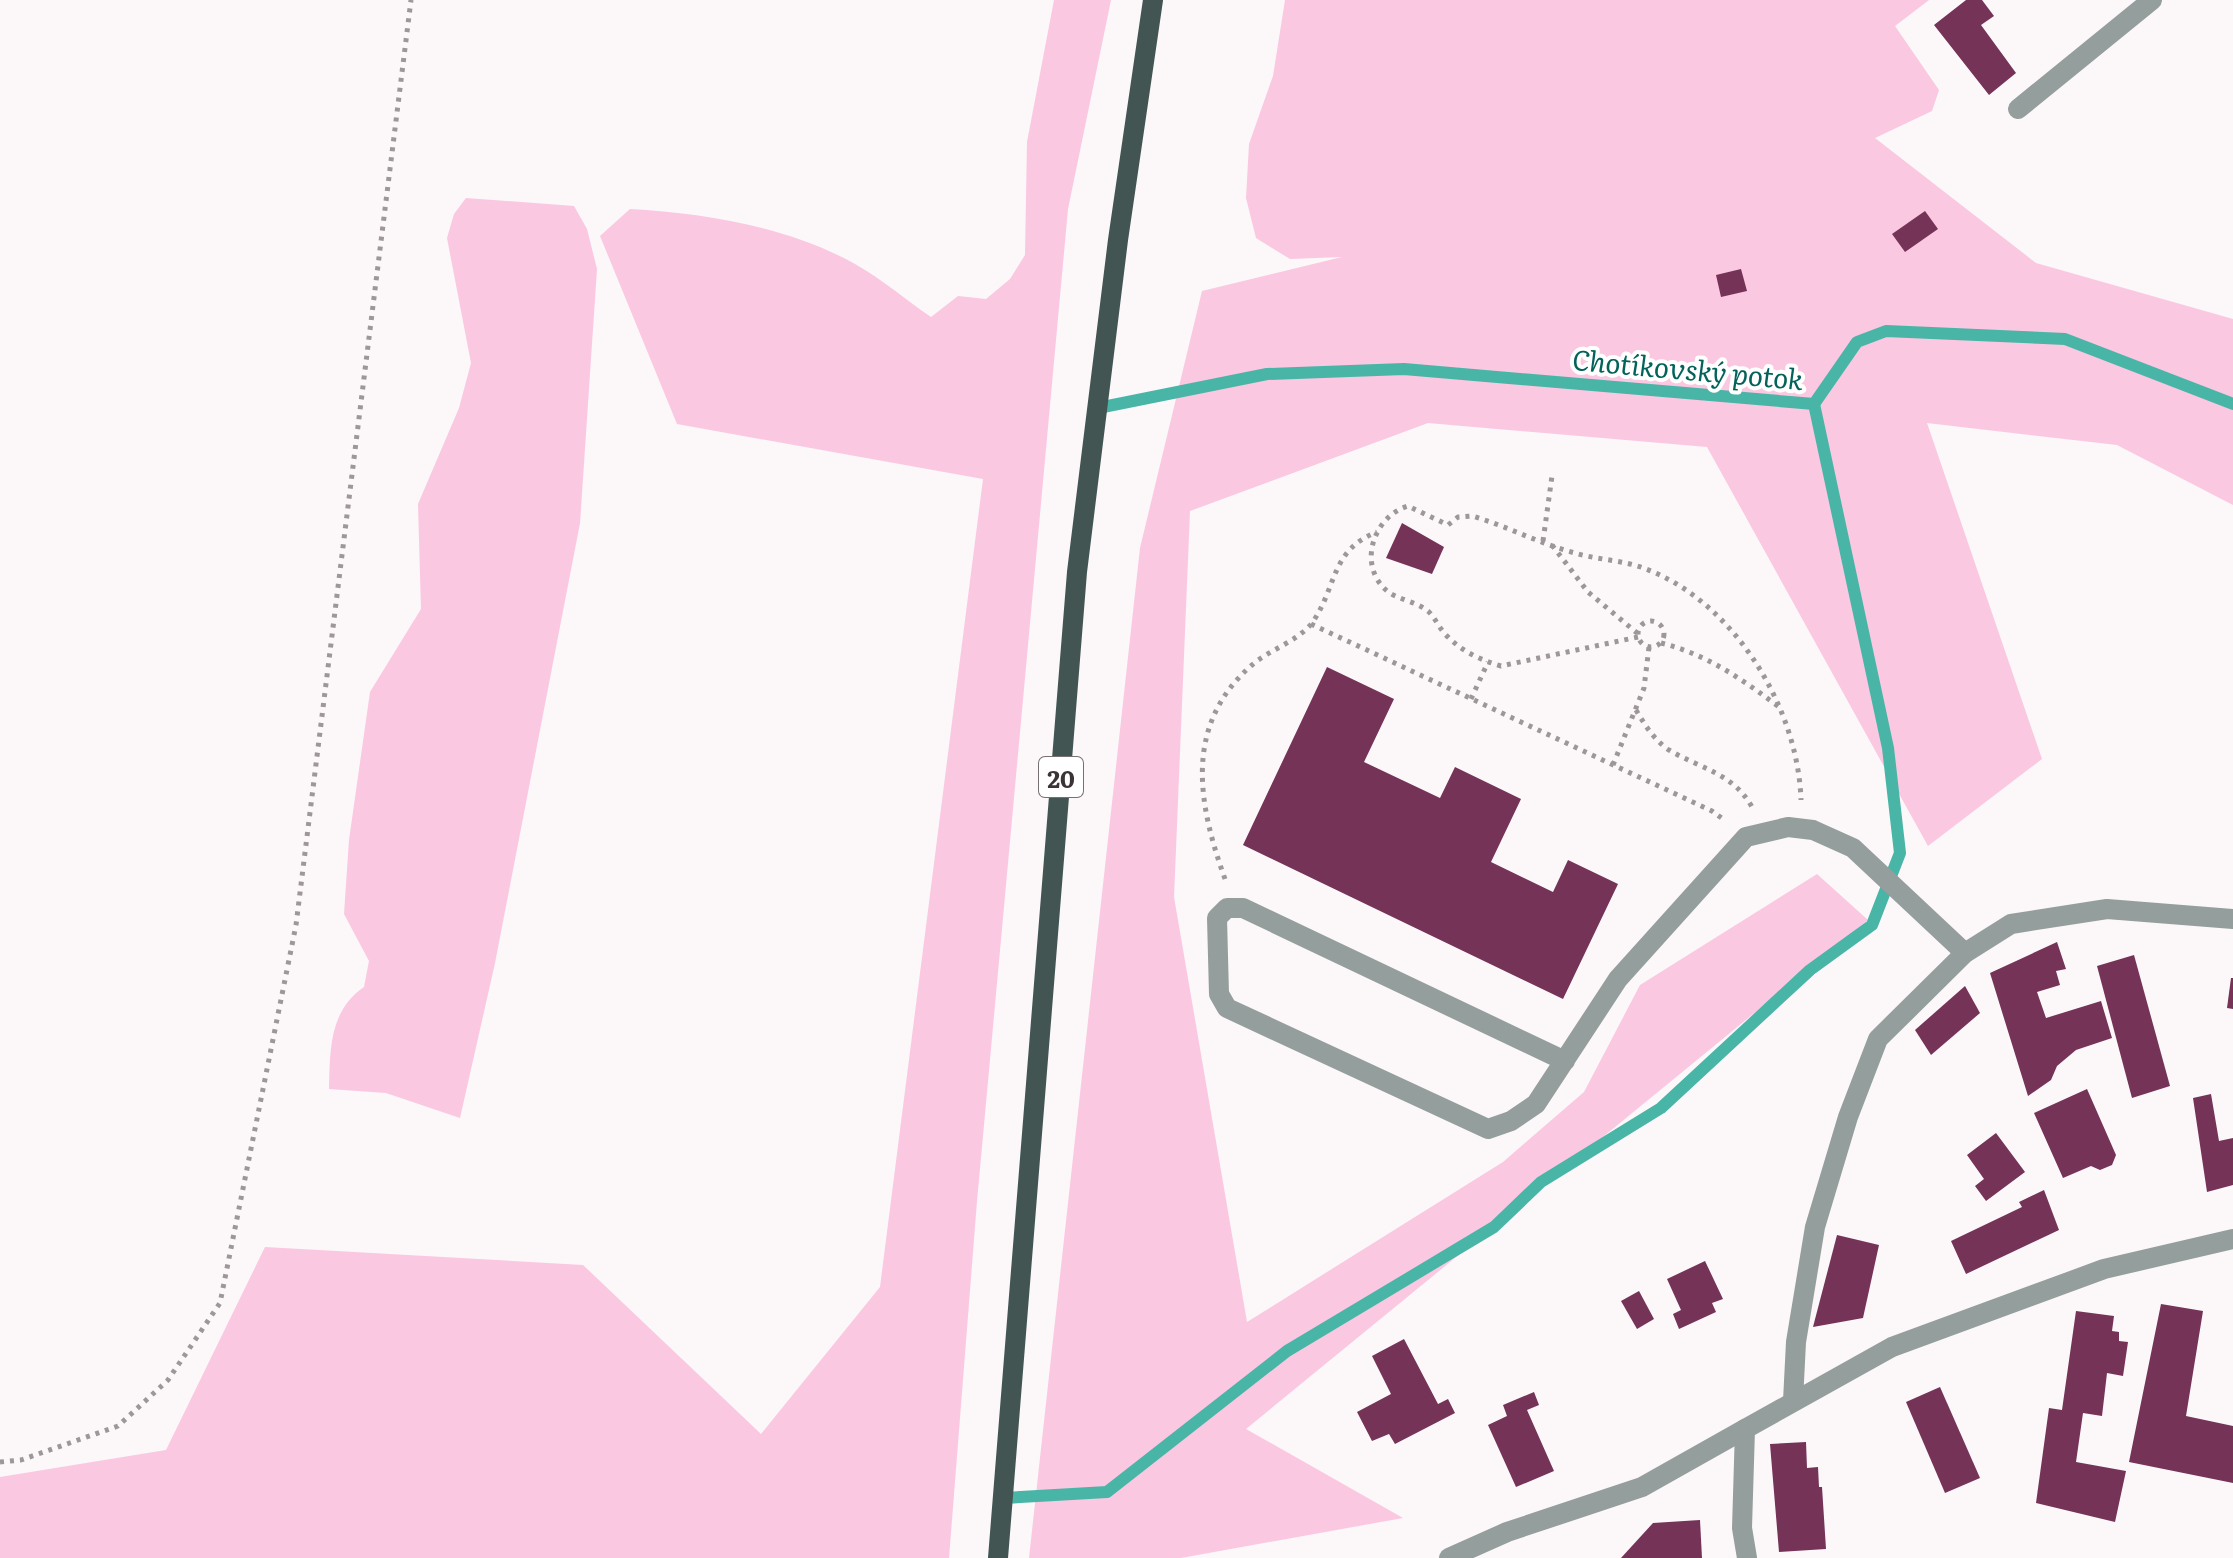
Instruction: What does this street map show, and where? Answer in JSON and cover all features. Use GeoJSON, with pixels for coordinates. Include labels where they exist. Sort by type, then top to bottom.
{"type":"FeatureCollection","features":[{"type":"Feature","properties":{"kind":"main road","name":"20"},"geometry":{"type":"LineString","coordinates":[[998,1558],[1077,572],[1118,240],[1153,0]]}},
{"type":"Feature","properties":{"kind":"street"},"geometry":{"type":"LineString","coordinates":[[2018,109],[2152,0]]}},
{"type":"Feature","properties":{"kind":"street"},"geometry":{"type":"LineString","coordinates":[[1565,1061],[1234,907],[1217,918],[1219,994],[1235,1015],[1488,1129],[1511,1121],[1536,1104],[1565,1061],[1618,979],[1746,837],[1788,827],[1813,830],[1853,848],[1965,953]]}},
{"type":"Feature","properties":{"kind":"street"},"geometry":{"type":"LineString","coordinates":[[1793,1401],[1796,1342],[1815,1227],[1848,1117],[1878,1039],[1965,953],[2011,924],[2107,909],[2233,919]]}},
{"type":"Feature","properties":{"kind":"street"},"geometry":{"type":"LineString","coordinates":[[1449,1558],[1507,1532],[1642,1487],[1892,1347],[2104,1269],[2233,1239]]}},
{"type":"Feature","properties":{"kind":"street"},"geometry":{"type":"LineString","coordinates":[[1745,1429],[1742,1528],[1747,1558]]}},
{"type":"Feature","properties":{"kind":"path"},"geometry":{"type":"LineString","coordinates":[[0,1462],[21,1460],[118,1426],[168,1380],[220,1303],[296,925],[411,0]]}},
{"type":"Feature","properties":{"kind":"path"},"geometry":{"type":"LineString","coordinates":[[1543,541],[1552,476]]}},
{"type":"Feature","properties":{"kind":"path"},"geometry":{"type":"LineString","coordinates":[[1661,643],[1664,629],[1658,622],[1644,622],[1637,635],[1501,666],[1488,662],[1447,636],[1428,611],[1387,591],[1379,581],[1371,556],[1377,532],[1386,516],[1408,506],[1448,525],[1458,517],[1472,516],[1552,545],[1648,569],[1695,598],[1737,635],[1768,679],[1800,777],[1801,803],[1789,804]]}},
{"type":"Feature","properties":{"kind":"path"},"geometry":{"type":"LineString","coordinates":[[1234,907],[1205,824],[1201,795],[1202,760],[1211,724],[1226,694],[1251,665],[1311,624],[1350,546],[1377,532]]}},
{"type":"Feature","properties":{"kind":"path"},"geometry":{"type":"LineString","coordinates":[[1552,545],[1588,592],[1649,647]]}},
{"type":"Feature","properties":{"kind":"path"},"geometry":{"type":"LineString","coordinates":[[1311,624],[1712,811],[1746,837]]}},
{"type":"Feature","properties":{"kind":"path"},"geometry":{"type":"LineString","coordinates":[[1649,647],[1661,643],[1711,661],[1739,676],[1779,707]]}},
{"type":"Feature","properties":{"kind":"path"},"geometry":{"type":"LineString","coordinates":[[1613,765],[1644,688],[1649,647]]}},
{"type":"Feature","properties":{"kind":"path"},"geometry":{"type":"LineString","coordinates":[[1471,699],[1488,662]]}},
{"type":"Feature","properties":{"kind":"path"},"geometry":{"type":"LineString","coordinates":[[1636,710],[1652,735],[1667,749],[1723,775],[1743,792],[1754,812]]}},
{"type":"Feature","properties":{"kind":"path"},"geometry":{"type":"LineString","coordinates":[[1726,822],[1766,808]]}},
{"type":"Feature","properties":{"kind":"shaded area"},"geometry":{"type":"Polygon","coordinates":[[[1054,0],[1111,0],[1068,209],[977,1201],[949,1558],[0,1558],[0,1477],[166,1450],[265,1247],[583,1265],[761,1434],[880,1287],[983,479],[677,424],[600,236],[630,209],[717,218],[775,231],[829,251],[865,270],[931,317],[958,296],[986,299],[1010,279],[1025,255],[1027,142],[1054,0]]]}},
{"type":"Feature","properties":{"kind":"shaded area"},"geometry":{"type":"Polygon","coordinates":[[[1285,0],[1929,0],[1895,26],[1939,90],[1932,111],[1875,138],[2036,263],[2233,319],[2233,505],[2117,445],[1927,423],[2042,759],[1928,846],[1707,447],[1428,423],[1190,511],[1174,897],[1247,1322],[1503,1162],[1584,1092],[1640,985],[1817,874],[1868,920],[1246,1429],[1403,1518],[1181,1558],[1029,1558],[1140,548],[1202,291],[1342,257],[1290,259],[1256,238],[1246,198],[1249,144],[1273,76],[1285,0]]]}},
{"type":"Feature","properties":{"kind":"shaded area"},"geometry":{"type":"Polygon","coordinates":[[[466,198],[574,206],[587,229],[597,269],[580,523],[495,963],[460,1118],[386,1093],[329,1089],[334,1032],[344,1008],[364,987],[369,961],[344,914],[349,840],[370,692],[421,609],[418,504],[459,408],[471,363],[447,238],[454,214],[466,198]]]}},
{"type":"Feature","properties":{"kind":"building"},"geometry":{"type":"Polygon","coordinates":[[[1966,0],[1982,0],[1994,16],[1981,25],[2016,73],[1989,95],[1934,25],[1966,0]]]}},
{"type":"Feature","properties":{"kind":"building"},"geometry":{"type":"Polygon","coordinates":[[[1925,211],[1938,229],[1905,252],[1892,234],[1925,211]]]}},
{"type":"Feature","properties":{"kind":"building"},"geometry":{"type":"Polygon","coordinates":[[[1741,269],[1747,291],[1721,297],[1716,275],[1741,269]]]}},
{"type":"Feature","properties":{"kind":"building"},"geometry":{"type":"Polygon","coordinates":[[[1402,523],[1444,547],[1432,574],[1386,558],[1402,523]]]}},
{"type":"Feature","properties":{"kind":"building"},"geometry":{"type":"Polygon","coordinates":[[[1327,667],[1394,699],[1364,762],[1440,798],[1455,767],[1521,799],[1491,862],[1553,892],[1568,860],[1618,884],[1563,999],[1243,845],[1327,667]]]}},
{"type":"Feature","properties":{"kind":"building"},"geometry":{"type":"Polygon","coordinates":[[[2057,942],[2066,969],[2056,971],[2060,985],[2037,992],[2046,1018],[2101,1001],[2112,1038],[2076,1050],[2057,1066],[2051,1080],[2028,1096],[1990,973],[2057,942]]]}},
{"type":"Feature","properties":{"kind":"building"},"geometry":{"type":"Polygon","coordinates":[[[2134,955],[2170,1086],[2132,1098],[2097,966],[2134,955]]]}},
{"type":"Feature","properties":{"kind":"building"},"geometry":{"type":"Polygon","coordinates":[[[2233,978],[2233,1009],[2227,1008],[2233,978]]]}},
{"type":"Feature","properties":{"kind":"building"},"geometry":{"type":"Polygon","coordinates":[[[1965,986],[1980,1013],[1931,1055],[1915,1030],[1965,986]]]}},
{"type":"Feature","properties":{"kind":"building"},"geometry":{"type":"Polygon","coordinates":[[[2087,1089],[2116,1155],[2112,1165],[2100,1170],[2091,1166],[2063,1178],[2034,1113],[2087,1089]]]}},
{"type":"Feature","properties":{"kind":"building"},"geometry":{"type":"Polygon","coordinates":[[[2211,1094],[2219,1141],[2233,1138],[2233,1185],[2207,1192],[2193,1098],[2211,1094]]]}},
{"type":"Feature","properties":{"kind":"building"},"geometry":{"type":"Polygon","coordinates":[[[1996,1133],[2025,1172],[1986,1201],[1975,1186],[1984,1179],[1967,1155],[1996,1133]]]}},
{"type":"Feature","properties":{"kind":"building"},"geometry":{"type":"Polygon","coordinates":[[[2044,1190],[2059,1230],[1966,1274],[1951,1241],[2022,1207],[2019,1202],[2044,1190]]]}},
{"type":"Feature","properties":{"kind":"building"},"geometry":{"type":"Polygon","coordinates":[[[1837,1235],[1879,1245],[1863,1318],[1813,1327],[1837,1235]]]}},
{"type":"Feature","properties":{"kind":"building"},"geometry":{"type":"Polygon","coordinates":[[[1705,1261],[1723,1299],[1712,1303],[1716,1312],[1679,1329],[1673,1314],[1681,1310],[1667,1279],[1705,1261]]]}},
{"type":"Feature","properties":{"kind":"building"},"geometry":{"type":"Polygon","coordinates":[[[1639,1291],[1654,1319],[1637,1329],[1621,1301],[1639,1291]]]}},
{"type":"Feature","properties":{"kind":"building"},"geometry":{"type":"Polygon","coordinates":[[[2161,1304],[2203,1311],[2186,1416],[2233,1426],[2233,1483],[2129,1462],[2161,1304]]]}},
{"type":"Feature","properties":{"kind":"building"},"geometry":{"type":"Polygon","coordinates":[[[2076,1311],[2114,1316],[2112,1331],[2119,1332],[2119,1341],[2128,1342],[2123,1376],[2107,1373],[2102,1416],[2083,1413],[2076,1462],[2126,1471],[2115,1522],[2036,1503],[2049,1408],[2062,1410],[2076,1311]]]}},
{"type":"Feature","properties":{"kind":"building"},"geometry":{"type":"Polygon","coordinates":[[[1404,1339],[1438,1404],[1448,1399],[1455,1413],[1395,1444],[1389,1434],[1372,1441],[1357,1412],[1391,1394],[1372,1356],[1404,1339]]]}},
{"type":"Feature","properties":{"kind":"building"},"geometry":{"type":"Polygon","coordinates":[[[1940,1387],[1980,1478],[1945,1493],[1906,1402],[1940,1387]]]}},
{"type":"Feature","properties":{"kind":"building"},"geometry":{"type":"Polygon","coordinates":[[[1534,1392],[1539,1405],[1527,1410],[1554,1471],[1516,1487],[1488,1425],[1507,1416],[1503,1405],[1534,1392]]]}},
{"type":"Feature","properties":{"kind":"building"},"geometry":{"type":"Polygon","coordinates":[[[1806,1442],[1807,1468],[1818,1467],[1819,1487],[1822,1487],[1826,1549],[1779,1552],[1770,1444],[1806,1442]]]}},
{"type":"Feature","properties":{"kind":"building"},"geometry":{"type":"Polygon","coordinates":[[[1700,1520],[1702,1558],[1621,1558],[1653,1523],[1700,1520]]]}},
{"type":"Feature","properties":{"kind":"waterway","name":"Chotíkovský potok"},"geometry":{"type":"LineString","coordinates":[[1098,408],[1267,374],[1404,369],[1814,404],[1857,342],[1886,331],[2065,339],[2233,404]]}},
{"type":"Feature","properties":{"kind":"waterway"},"geometry":{"type":"LineString","coordinates":[[1004,1498],[1107,1492],[1287,1351],[1494,1227],[1541,1182],[1661,1108],[1810,970],[1872,925],[1900,853],[1888,748],[1814,404]]}}]}
